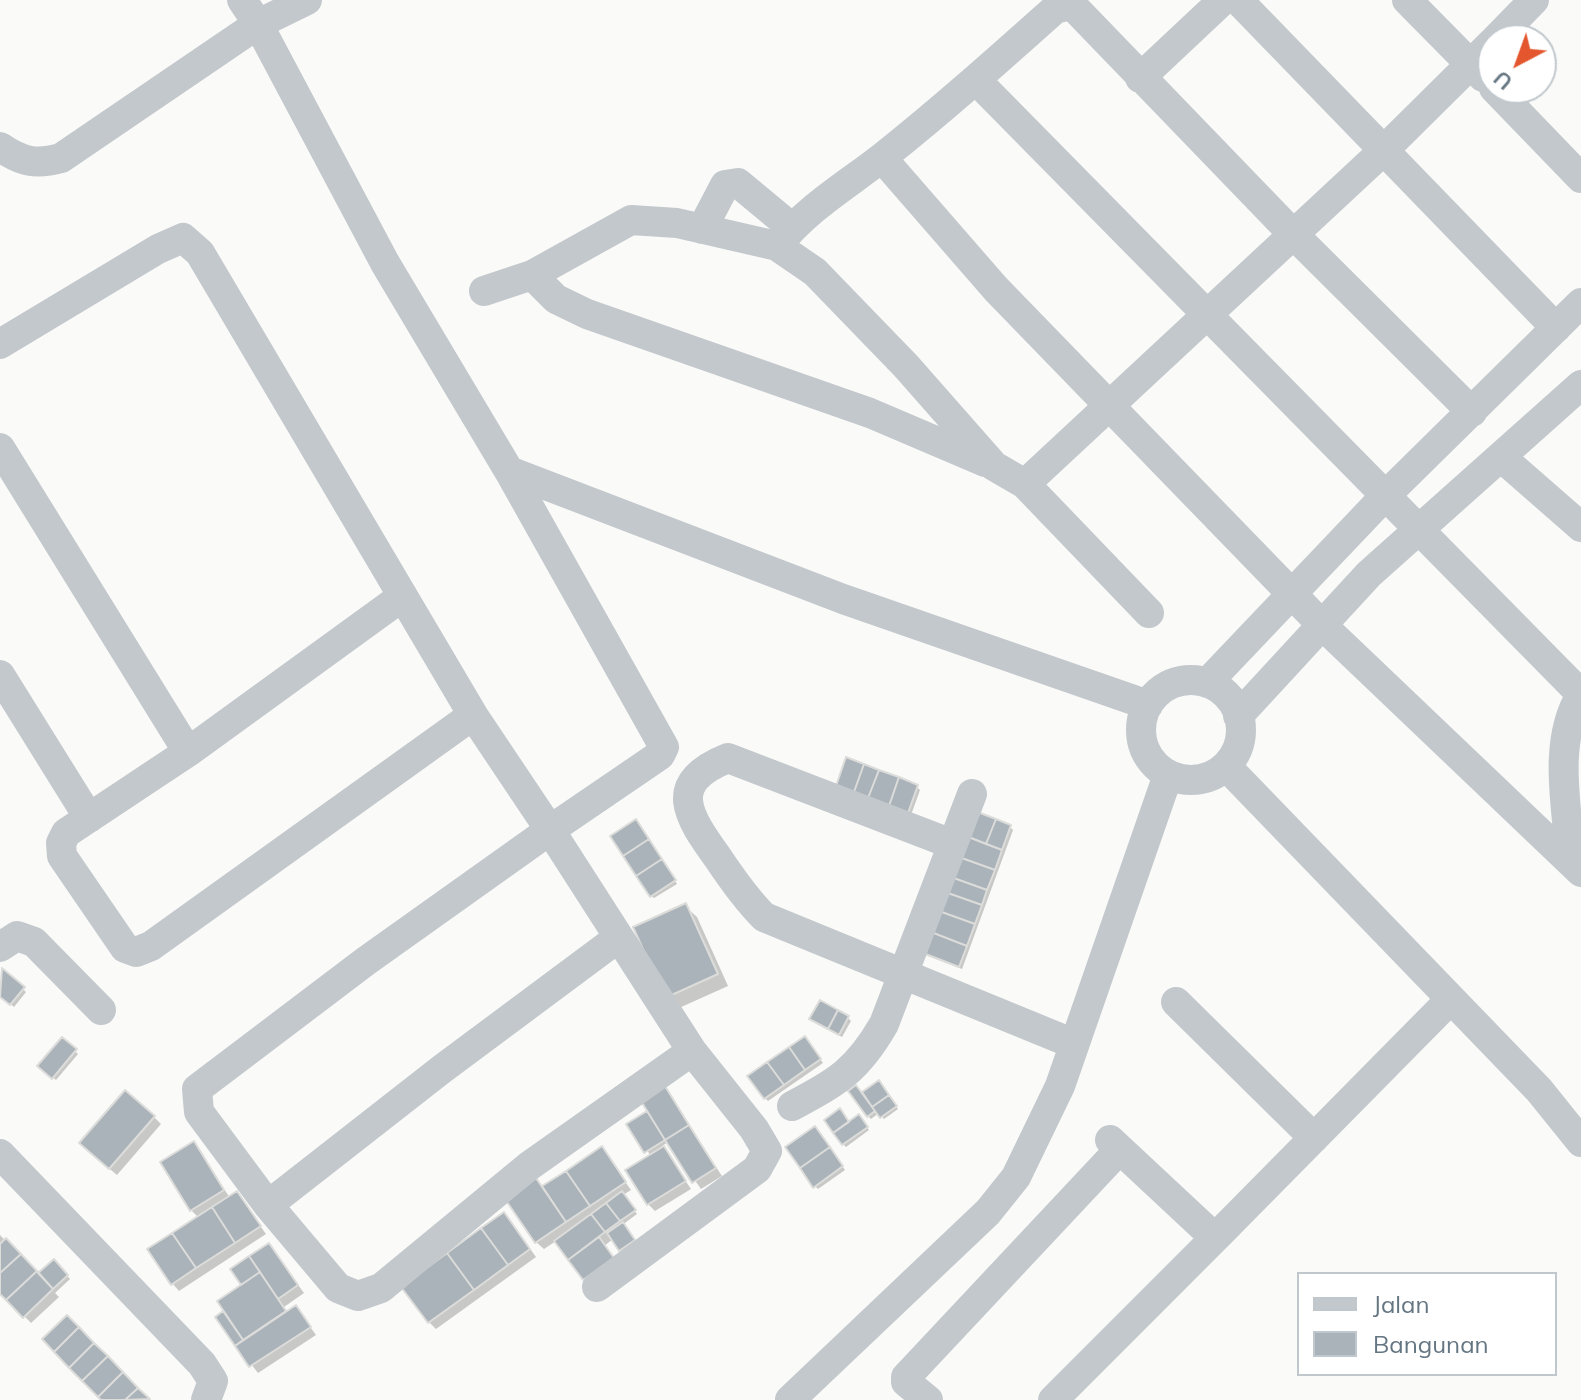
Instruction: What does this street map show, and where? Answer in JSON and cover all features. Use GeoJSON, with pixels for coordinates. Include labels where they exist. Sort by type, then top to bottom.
{"type":"FeatureCollection","features":[{"type":"Feature","properties":{"kind":"street"},"geometry":{"type":"LineString","coordinates":[[0,147],[15,157],[38,164],[61,158],[250,12],[307,0]]}},
{"type":"Feature","properties":{"kind":"street"},"geometry":{"type":"LineString","coordinates":[[1140,78],[1223,0]]}},
{"type":"Feature","properties":{"kind":"street"},"geometry":{"type":"LineString","coordinates":[[1238,0],[1556,328]]}},
{"type":"Feature","properties":{"kind":"street"},"geometry":{"type":"LineString","coordinates":[[1407,0],[1477,71]]}},
{"type":"Feature","properties":{"kind":"street"},"geometry":{"type":"LineString","coordinates":[[1511,24],[1534,0]]}},
{"type":"Feature","properties":{"kind":"street"},"geometry":{"type":"LineString","coordinates":[[484,291],[532,275],[631,220],[658,220],[702,229],[784,236],[976,80],[1055,9],[1072,5],[1293,234],[1472,412]]}},
{"type":"Feature","properties":{"kind":"street"},"geometry":{"type":"LineString","coordinates":[[250,12],[385,263],[509,471],[664,747],[660,755],[550,830],[202,1083],[197,1089],[199,1112],[268,1205],[338,1288],[358,1296],[381,1288],[529,1166],[692,1051]]}},
{"type":"Feature","properties":{"kind":"street"},"geometry":{"type":"LineString","coordinates":[[1025,484],[1383,151],[1477,59]]}},
{"type":"Feature","properties":{"kind":"street"},"geometry":{"type":"LineString","coordinates":[[976,80],[1206,317],[1581,694],[1573,707],[1564,740],[1576,866]]}},
{"type":"Feature","properties":{"kind":"street"},"geometry":{"type":"LineString","coordinates":[[1509,104],[1581,178]]}},
{"type":"Feature","properties":{"kind":"street"},"geometry":{"type":"LineString","coordinates":[[882,158],[996,289],[1323,626],[1576,866]]}},
{"type":"Feature","properties":{"kind":"street"},"geometry":{"type":"LineString","coordinates":[[702,229],[725,185],[738,183],[815,272],[994,466]]}},
{"type":"Feature","properties":{"kind":"street"},"geometry":{"type":"LineString","coordinates":[[0,344],[145,256],[183,238],[200,253],[473,715],[692,1051],[754,1129],[767,1151],[757,1169],[597,1287]]}},
{"type":"Feature","properties":{"kind":"street"},"geometry":{"type":"LineString","coordinates":[[532,275],[556,299],[587,314],[870,413],[994,466],[1025,484],[1149,613]]}},
{"type":"Feature","properties":{"kind":"street"},"geometry":{"type":"LineString","coordinates":[[1207,683],[1384,497],[1581,303]]}},
{"type":"Feature","properties":{"kind":"street"},"geometry":{"type":"LineString","coordinates":[[1238,716],[1369,574],[1581,385]]}},
{"type":"Feature","properties":{"kind":"street"},"geometry":{"type":"LineString","coordinates":[[0,448],[188,752]]}},
{"type":"Feature","properties":{"kind":"street"},"geometry":{"type":"LineString","coordinates":[[1501,457],[1581,527]]}},
{"type":"Feature","properties":{"kind":"street"},"geometry":{"type":"LineString","coordinates":[[509,471],[843,599],[1148,705]]}},
{"type":"Feature","properties":{"kind":"street"},"geometry":{"type":"LineString","coordinates":[[403,596],[188,752],[66,833],[61,843],[62,856],[125,948],[136,952],[151,946],[272,861],[473,715]]}},
{"type":"Feature","properties":{"kind":"street"},"geometry":{"type":"LineString","coordinates":[[0,675],[89,818]]}},
{"type":"Feature","properties":{"kind":"street"},"geometry":{"type":"LineString","coordinates":[[1180,682],[1207,683],[1231,702],[1238,716],[1239,743],[1226,766],[1204,778],[1180,779],[1168,775],[1148,757],[1143,744],[1141,731],[1148,705],[1156,694],[1180,682]]}},
{"type":"Feature","properties":{"kind":"street"},"geometry":{"type":"LineString","coordinates":[[952,844],[728,758],[695,777],[687,795],[688,814],[747,900],[764,917],[1074,1044]]}},
{"type":"Feature","properties":{"kind":"street"},"geometry":{"type":"LineString","coordinates":[[1226,766],[1539,1090],[1581,1142]]}},
{"type":"Feature","properties":{"kind":"street"},"geometry":{"type":"LineString","coordinates":[[790,1400],[988,1212],[1007,1189],[1039,1135],[1168,775]]}},
{"type":"Feature","properties":{"kind":"street"},"geometry":{"type":"LineString","coordinates":[[792,1106],[839,1080],[866,1056],[884,1024],[972,794]]}},
{"type":"Feature","properties":{"kind":"street"},"geometry":{"type":"LineString","coordinates":[[0,947],[17,936],[34,942],[101,1010]]}},
{"type":"Feature","properties":{"kind":"street"},"geometry":{"type":"LineString","coordinates":[[268,1205],[442,1069],[618,938]]}},
{"type":"Feature","properties":{"kind":"street"},"geometry":{"type":"LineString","coordinates":[[1053,1400],[1450,1000]]}},
{"type":"Feature","properties":{"kind":"street"},"geometry":{"type":"LineString","coordinates":[[1176,1002],[1314,1138]]}},
{"type":"Feature","properties":{"kind":"street"},"geometry":{"type":"LineString","coordinates":[[928,1400],[906,1382],[906,1377],[1114,1145],[1215,1238]]}},
{"type":"Feature","properties":{"kind":"street"},"geometry":{"type":"LineString","coordinates":[[0,1154],[202,1364],[213,1381],[206,1400]]}},
{"type":"Feature","properties":{"kind":"building"},"geometry":{"type":"Polygon","coordinates":[[[846,757],[864,764],[854,792],[836,786],[846,757]]]}},
{"type":"Feature","properties":{"kind":"building"},"geometry":{"type":"Polygon","coordinates":[[[864,764],[879,770],[868,798],[854,792],[864,764]]]}},
{"type":"Feature","properties":{"kind":"building"},"geometry":{"type":"Polygon","coordinates":[[[879,770],[899,777],[889,806],[868,798],[879,770]]]}},
{"type":"Feature","properties":{"kind":"building"},"geometry":{"type":"Polygon","coordinates":[[[899,777],[918,785],[908,813],[889,806],[899,777]]]}},
{"type":"Feature","properties":{"kind":"building"},"geometry":{"type":"Polygon","coordinates":[[[975,811],[996,819],[986,844],[966,836],[975,811]]]}},
{"type":"Feature","properties":{"kind":"building"},"geometry":{"type":"Polygon","coordinates":[[[636,819],[649,839],[623,856],[610,836],[636,819]]]}},
{"type":"Feature","properties":{"kind":"building"},"geometry":{"type":"Polygon","coordinates":[[[996,819],[1011,825],[1002,850],[986,844],[996,819]]]}},
{"type":"Feature","properties":{"kind":"building"},"geometry":{"type":"Polygon","coordinates":[[[966,836],[1002,850],[995,870],[959,857],[966,836]]]}},
{"type":"Feature","properties":{"kind":"building"},"geometry":{"type":"Polygon","coordinates":[[[649,839],[662,859],[636,876],[623,856],[649,839]]]}},
{"type":"Feature","properties":{"kind":"building"},"geometry":{"type":"Polygon","coordinates":[[[959,857],[995,870],[987,890],[951,877],[959,857]]]}},
{"type":"Feature","properties":{"kind":"building"},"geometry":{"type":"Polygon","coordinates":[[[662,859],[676,880],[650,897],[636,876],[662,859]]]}},
{"type":"Feature","properties":{"kind":"building"},"geometry":{"type":"Polygon","coordinates":[[[951,877],[987,890],[982,905],[945,892],[951,877]]]}},
{"type":"Feature","properties":{"kind":"building"},"geometry":{"type":"Polygon","coordinates":[[[945,892],[982,905],[975,924],[939,911],[945,892]]]}},
{"type":"Feature","properties":{"kind":"building"},"geometry":{"type":"Polygon","coordinates":[[[686,903],[718,974],[665,998],[633,927],[686,903]]]}},
{"type":"Feature","properties":{"kind":"building"},"geometry":{"type":"Polygon","coordinates":[[[939,911],[975,924],[967,946],[931,932],[939,911]]]}},
{"type":"Feature","properties":{"kind":"building"},"geometry":{"type":"Polygon","coordinates":[[[931,932],[967,946],[959,967],[923,953],[931,932]]]}},
{"type":"Feature","properties":{"kind":"building"},"geometry":{"type":"Polygon","coordinates":[[[2,968],[25,987],[10,1005],[0,997],[2,968]]]}},
{"type":"Feature","properties":{"kind":"building"},"geometry":{"type":"Polygon","coordinates":[[[820,1000],[838,1010],[828,1029],[809,1019],[820,1000]]]}},
{"type":"Feature","properties":{"kind":"building"},"geometry":{"type":"Polygon","coordinates":[[[838,1010],[849,1016],[839,1035],[828,1029],[838,1010]]]}},
{"type":"Feature","properties":{"kind":"building"},"geometry":{"type":"Polygon","coordinates":[[[805,1036],[821,1059],[805,1070],[789,1047],[805,1036]]]}},
{"type":"Feature","properties":{"kind":"building"},"geometry":{"type":"Polygon","coordinates":[[[62,1037],[77,1049],[52,1079],[37,1066],[62,1037]]]}},
{"type":"Feature","properties":{"kind":"building"},"geometry":{"type":"Polygon","coordinates":[[[789,1047],[805,1070],[784,1085],[767,1062],[789,1047]]]}},
{"type":"Feature","properties":{"kind":"building"},"geometry":{"type":"Polygon","coordinates":[[[767,1062],[784,1085],[764,1099],[747,1076],[767,1062]]]}},
{"type":"Feature","properties":{"kind":"building"},"geometry":{"type":"Polygon","coordinates":[[[879,1080],[889,1095],[872,1107],[862,1092],[879,1080]]]}},
{"type":"Feature","properties":{"kind":"building"},"geometry":{"type":"Polygon","coordinates":[[[856,1085],[875,1111],[867,1117],[848,1091],[856,1085]]]}},
{"type":"Feature","properties":{"kind":"building"},"geometry":{"type":"Polygon","coordinates":[[[665,1086],[689,1125],[665,1140],[641,1101],[665,1086]]]}},
{"type":"Feature","properties":{"kind":"building"},"geometry":{"type":"Polygon","coordinates":[[[125,1090],[155,1116],[109,1169],[79,1143],[125,1090]]]}},
{"type":"Feature","properties":{"kind":"building"},"geometry":{"type":"Polygon","coordinates":[[[889,1095],[897,1106],[880,1118],[872,1107],[889,1095]]]}},
{"type":"Feature","properties":{"kind":"building"},"geometry":{"type":"Polygon","coordinates":[[[840,1108],[849,1122],[833,1133],[824,1120],[840,1108]]]}},
{"type":"Feature","properties":{"kind":"building"},"geometry":{"type":"Polygon","coordinates":[[[647,1111],[665,1140],[644,1153],[626,1124],[647,1111]]]}},
{"type":"Feature","properties":{"kind":"building"},"geometry":{"type":"Polygon","coordinates":[[[859,1114],[868,1127],[842,1145],[833,1133],[859,1114]]]}},
{"type":"Feature","properties":{"kind":"building"},"geometry":{"type":"Polygon","coordinates":[[[689,1125],[716,1168],[692,1183],[665,1140],[689,1125]]]}},
{"type":"Feature","properties":{"kind":"building"},"geometry":{"type":"Polygon","coordinates":[[[815,1126],[830,1147],[800,1168],[785,1147],[815,1126]]]}},
{"type":"Feature","properties":{"kind":"building"},"geometry":{"type":"Polygon","coordinates":[[[194,1141],[224,1190],[190,1211],[160,1162],[194,1141]]]}},
{"type":"Feature","properties":{"kind":"building"},"geometry":{"type":"Polygon","coordinates":[[[602,1146],[626,1182],[590,1206],[566,1171],[602,1146]]]}},
{"type":"Feature","properties":{"kind":"building"},"geometry":{"type":"Polygon","coordinates":[[[664,1146],[686,1181],[647,1205],[625,1170],[664,1146]]]}},
{"type":"Feature","properties":{"kind":"building"},"geometry":{"type":"Polygon","coordinates":[[[830,1147],[843,1166],[813,1188],[800,1168],[830,1147]]]}},
{"type":"Feature","properties":{"kind":"building"},"geometry":{"type":"Polygon","coordinates":[[[566,1171],[590,1206],[566,1222],[542,1186],[566,1171]]]}},
{"type":"Feature","properties":{"kind":"building"},"geometry":{"type":"Polygon","coordinates":[[[536,1178],[566,1222],[535,1243],[505,1199],[536,1178]]]}},
{"type":"Feature","properties":{"kind":"building"},"geometry":{"type":"Polygon","coordinates":[[[237,1191],[261,1226],[235,1243],[212,1207],[237,1191]]]}},
{"type":"Feature","properties":{"kind":"building"},"geometry":{"type":"Polygon","coordinates":[[[622,1191],[636,1210],[620,1221],[606,1203],[622,1191]]]}},
{"type":"Feature","properties":{"kind":"building"},"geometry":{"type":"Polygon","coordinates":[[[606,1203],[620,1221],[605,1232],[591,1214],[606,1203]]]}},
{"type":"Feature","properties":{"kind":"building"},"geometry":{"type":"Polygon","coordinates":[[[212,1207],[235,1243],[196,1268],[172,1233],[212,1207]]]}},
{"type":"Feature","properties":{"kind":"building"},"geometry":{"type":"Polygon","coordinates":[[[504,1212],[530,1249],[508,1265],[481,1228],[504,1212]]]}},
{"type":"Feature","properties":{"kind":"building"},"geometry":{"type":"Polygon","coordinates":[[[591,1214],[605,1232],[568,1260],[554,1241],[591,1214]]]}},
{"type":"Feature","properties":{"kind":"building"},"geometry":{"type":"Polygon","coordinates":[[[623,1222],[635,1240],[619,1251],[607,1233],[623,1222]]]}},
{"type":"Feature","properties":{"kind":"building"},"geometry":{"type":"Polygon","coordinates":[[[481,1228],[508,1265],[474,1290],[447,1253],[481,1228]]]}},
{"type":"Feature","properties":{"kind":"building"},"geometry":{"type":"Polygon","coordinates":[[[172,1233],[196,1268],[171,1285],[147,1249],[172,1233]]]}},
{"type":"Feature","properties":{"kind":"building"},"geometry":{"type":"Polygon","coordinates":[[[599,1237],[614,1258],[583,1280],[568,1260],[599,1237]]]}},
{"type":"Feature","properties":{"kind":"building"},"geometry":{"type":"Polygon","coordinates":[[[6,1238],[21,1254],[0,1273],[0,1244],[6,1238]]]}},
{"type":"Feature","properties":{"kind":"building"},"geometry":{"type":"Polygon","coordinates":[[[269,1243],[298,1285],[278,1299],[249,1256],[269,1243]]]}},
{"type":"Feature","properties":{"kind":"building"},"geometry":{"type":"Polygon","coordinates":[[[447,1253],[474,1290],[428,1323],[401,1287],[447,1253]]]}},
{"type":"Feature","properties":{"kind":"building"},"geometry":{"type":"Polygon","coordinates":[[[21,1254],[37,1271],[6,1300],[0,1294],[0,1273],[21,1254]]]}},
{"type":"Feature","properties":{"kind":"building"},"geometry":{"type":"Polygon","coordinates":[[[249,1256],[260,1272],[241,1285],[230,1269],[249,1256]]]}},
{"type":"Feature","properties":{"kind":"building"},"geometry":{"type":"Polygon","coordinates":[[[54,1259],[68,1275],[53,1289],[38,1273],[54,1259]]]}},
{"type":"Feature","properties":{"kind":"building"},"geometry":{"type":"Polygon","coordinates":[[[37,1271],[53,1289],[23,1318],[6,1300],[37,1271]]]}},
{"type":"Feature","properties":{"kind":"building"},"geometry":{"type":"Polygon","coordinates":[[[260,1272],[286,1311],[243,1340],[217,1301],[260,1272]]]}},
{"type":"Feature","properties":{"kind":"building"},"geometry":{"type":"Polygon","coordinates":[[[296,1305],[311,1327],[249,1367],[235,1346],[296,1305]]]}},
{"type":"Feature","properties":{"kind":"building"},"geometry":{"type":"Polygon","coordinates":[[[223,1311],[243,1340],[235,1346],[215,1317],[223,1311]]]}},
{"type":"Feature","properties":{"kind":"building"},"geometry":{"type":"Polygon","coordinates":[[[67,1315],[79,1327],[54,1352],[42,1339],[67,1315]]]}},
{"type":"Feature","properties":{"kind":"building"},"geometry":{"type":"Polygon","coordinates":[[[79,1327],[94,1343],[69,1368],[54,1352],[79,1327]]]}},
{"type":"Feature","properties":{"kind":"building"},"geometry":{"type":"Polygon","coordinates":[[[94,1343],[108,1356],[82,1381],[69,1368],[94,1343]]]}},
{"type":"Feature","properties":{"kind":"building"},"geometry":{"type":"Polygon","coordinates":[[[108,1356],[123,1372],[98,1397],[82,1381],[108,1356]]]}},
{"type":"Feature","properties":{"kind":"building"},"geometry":{"type":"Polygon","coordinates":[[[123,1372],[138,1388],[125,1400],[101,1400],[98,1397],[123,1372]]]}},
{"type":"Feature","properties":{"kind":"building"},"geometry":{"type":"Polygon","coordinates":[[[138,1388],[150,1399],[125,1400],[138,1388]]]}}]}
